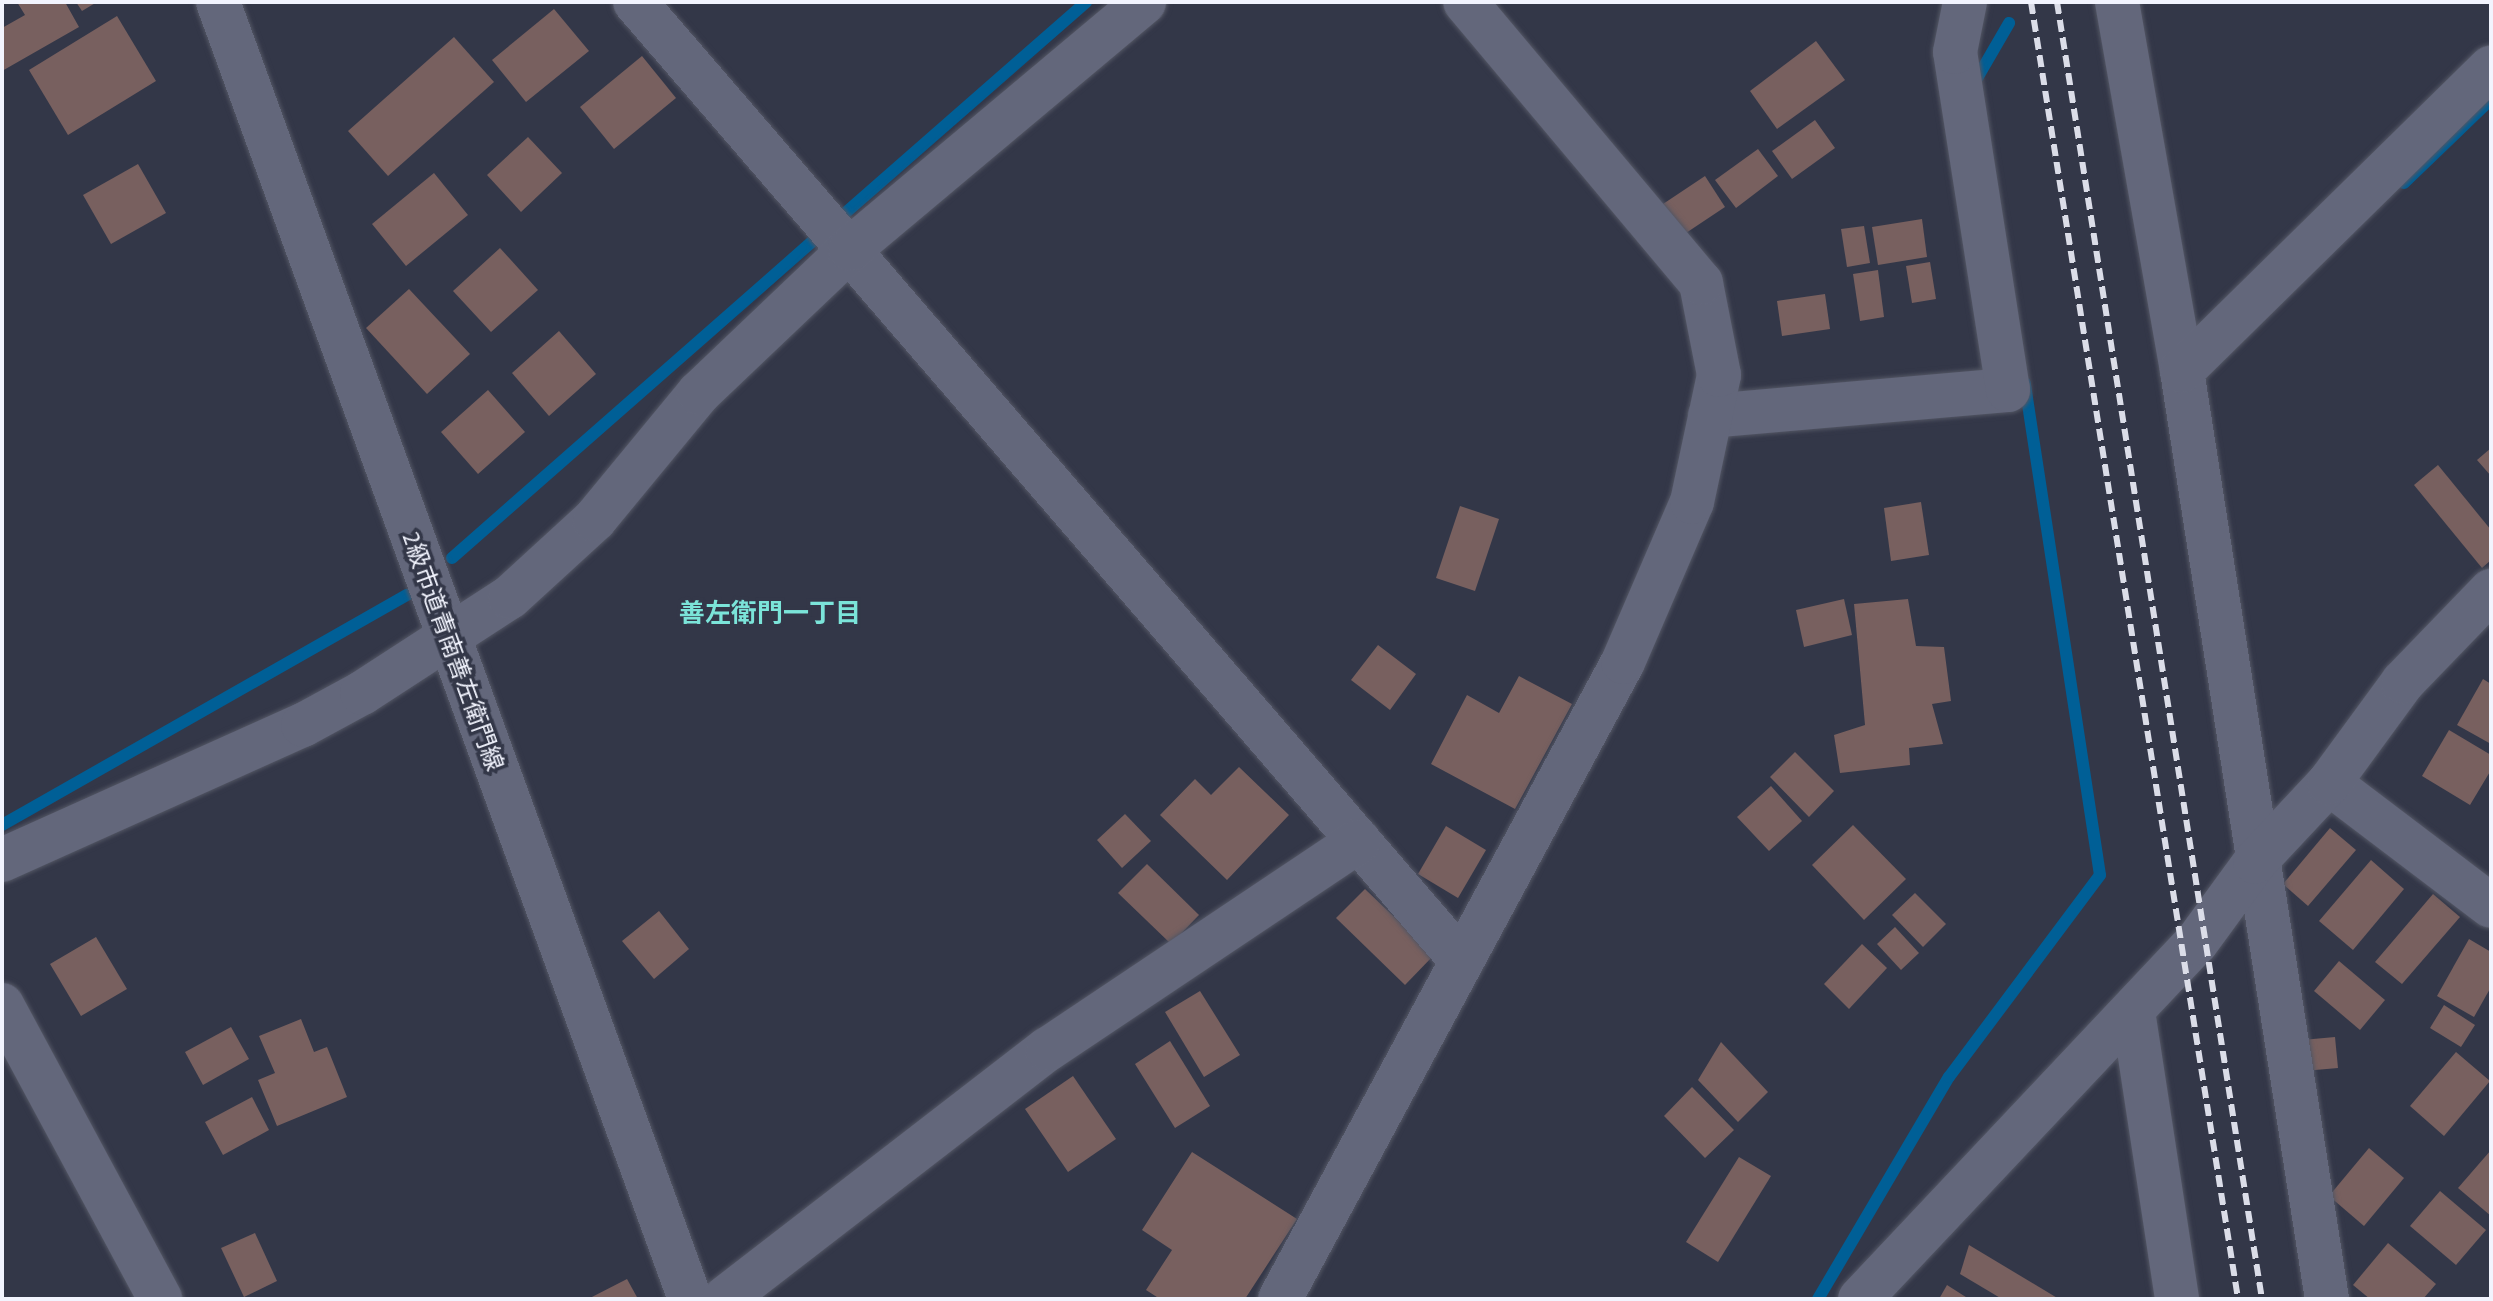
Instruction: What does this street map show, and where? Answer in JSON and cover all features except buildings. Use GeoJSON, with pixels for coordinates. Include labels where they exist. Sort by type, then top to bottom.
{"type":"FeatureCollection","features":[{"type":"Feature","properties":{"kind":"street","name":"2級市道青南善左衛門線"},"geometry":{"type":"LineString","coordinates":[[218,2],[690,1299]]}},
{"type":"Feature","properties":{"kind":"street"},"geometry":{"type":"LineString","coordinates":[[635,2],[1462,961]]}},
{"type":"Feature","properties":{"kind":"street"},"geometry":{"type":"LineString","coordinates":[[2,860],[303,725],[510,597],[595,519],[699,393],[850,249],[1144,2]]}},
{"type":"Feature","properties":{"kind":"street"},"geometry":{"type":"LineString","coordinates":[[1280,1299],[1623,662],[1692,502],[1719,375],[1701,283],[1465,2]]}},
{"type":"Feature","properties":{"kind":"street"},"geometry":{"type":"LineString","coordinates":[[2117,2],[2182,371],[2255,862],[2327,1299]]}},
{"type":"Feature","properties":{"kind":"street"},"geometry":{"type":"LineString","coordinates":[[1710,416],[2008,390],[1955,52],[1967,3]]}},
{"type":"Feature","properties":{"kind":"street"},"geometry":{"type":"LineString","coordinates":[[2182,371],[2487,80]]}},
{"type":"Feature","properties":{"kind":"street"},"geometry":{"type":"LineString","coordinates":[[1860,1299],[2196,943],[2255,862],[2329,783],[2403,682],[2491,591]]}},
{"type":"Feature","properties":{"kind":"street"},"geometry":{"type":"LineString","coordinates":[[2329,783],[2491,906]]}},
{"type":"Feature","properties":{"kind":"street"},"geometry":{"type":"LineString","coordinates":[[724,1299],[1048,1049],[1359,841]]}},
{"type":"Feature","properties":{"kind":"street"},"geometry":{"type":"LineString","coordinates":[[2,1005],[160,1299]]}},
{"type":"Feature","properties":{"kind":"street"},"geometry":{"type":"LineString","coordinates":[[2133,1011],[2177,1299]]}},
{"type":"Feature","properties":{"kind":"waterway"},"geometry":{"type":"LineString","coordinates":[[843,215],[1086,2]]}},
{"type":"Feature","properties":{"kind":"waterway"},"geometry":{"type":"LineString","coordinates":[[1976,80],[2009,23]]}},
{"type":"Feature","properties":{"kind":"waterway"},"geometry":{"type":"LineString","coordinates":[[2404,183],[2491,99]]}},
{"type":"Feature","properties":{"kind":"waterway"},"geometry":{"type":"LineString","coordinates":[[452,558],[814,240]]}},
{"type":"Feature","properties":{"kind":"waterway"},"geometry":{"type":"LineString","coordinates":[[1818,1299],[1949,1077],[2100,875],[2025,383]]}},
{"type":"Feature","properties":{"kind":"waterway"},"geometry":{"type":"LineString","coordinates":[[2,825],[407,595]]}},
{"type":"Feature","properties":{"kind":"railway"},"geometry":{"type":"LineString","coordinates":[[2031,2],[2238,1299]]}},
{"type":"Feature","properties":{"kind":"railway"},"geometry":{"type":"LineString","coordinates":[[2057,2],[2262,1299]]}},
{"type":"Feature","properties":{"kind":"district","name":"善左衛門一丁目"},"geometry":{"type":"Point","coordinates":[770,613]}}]}
